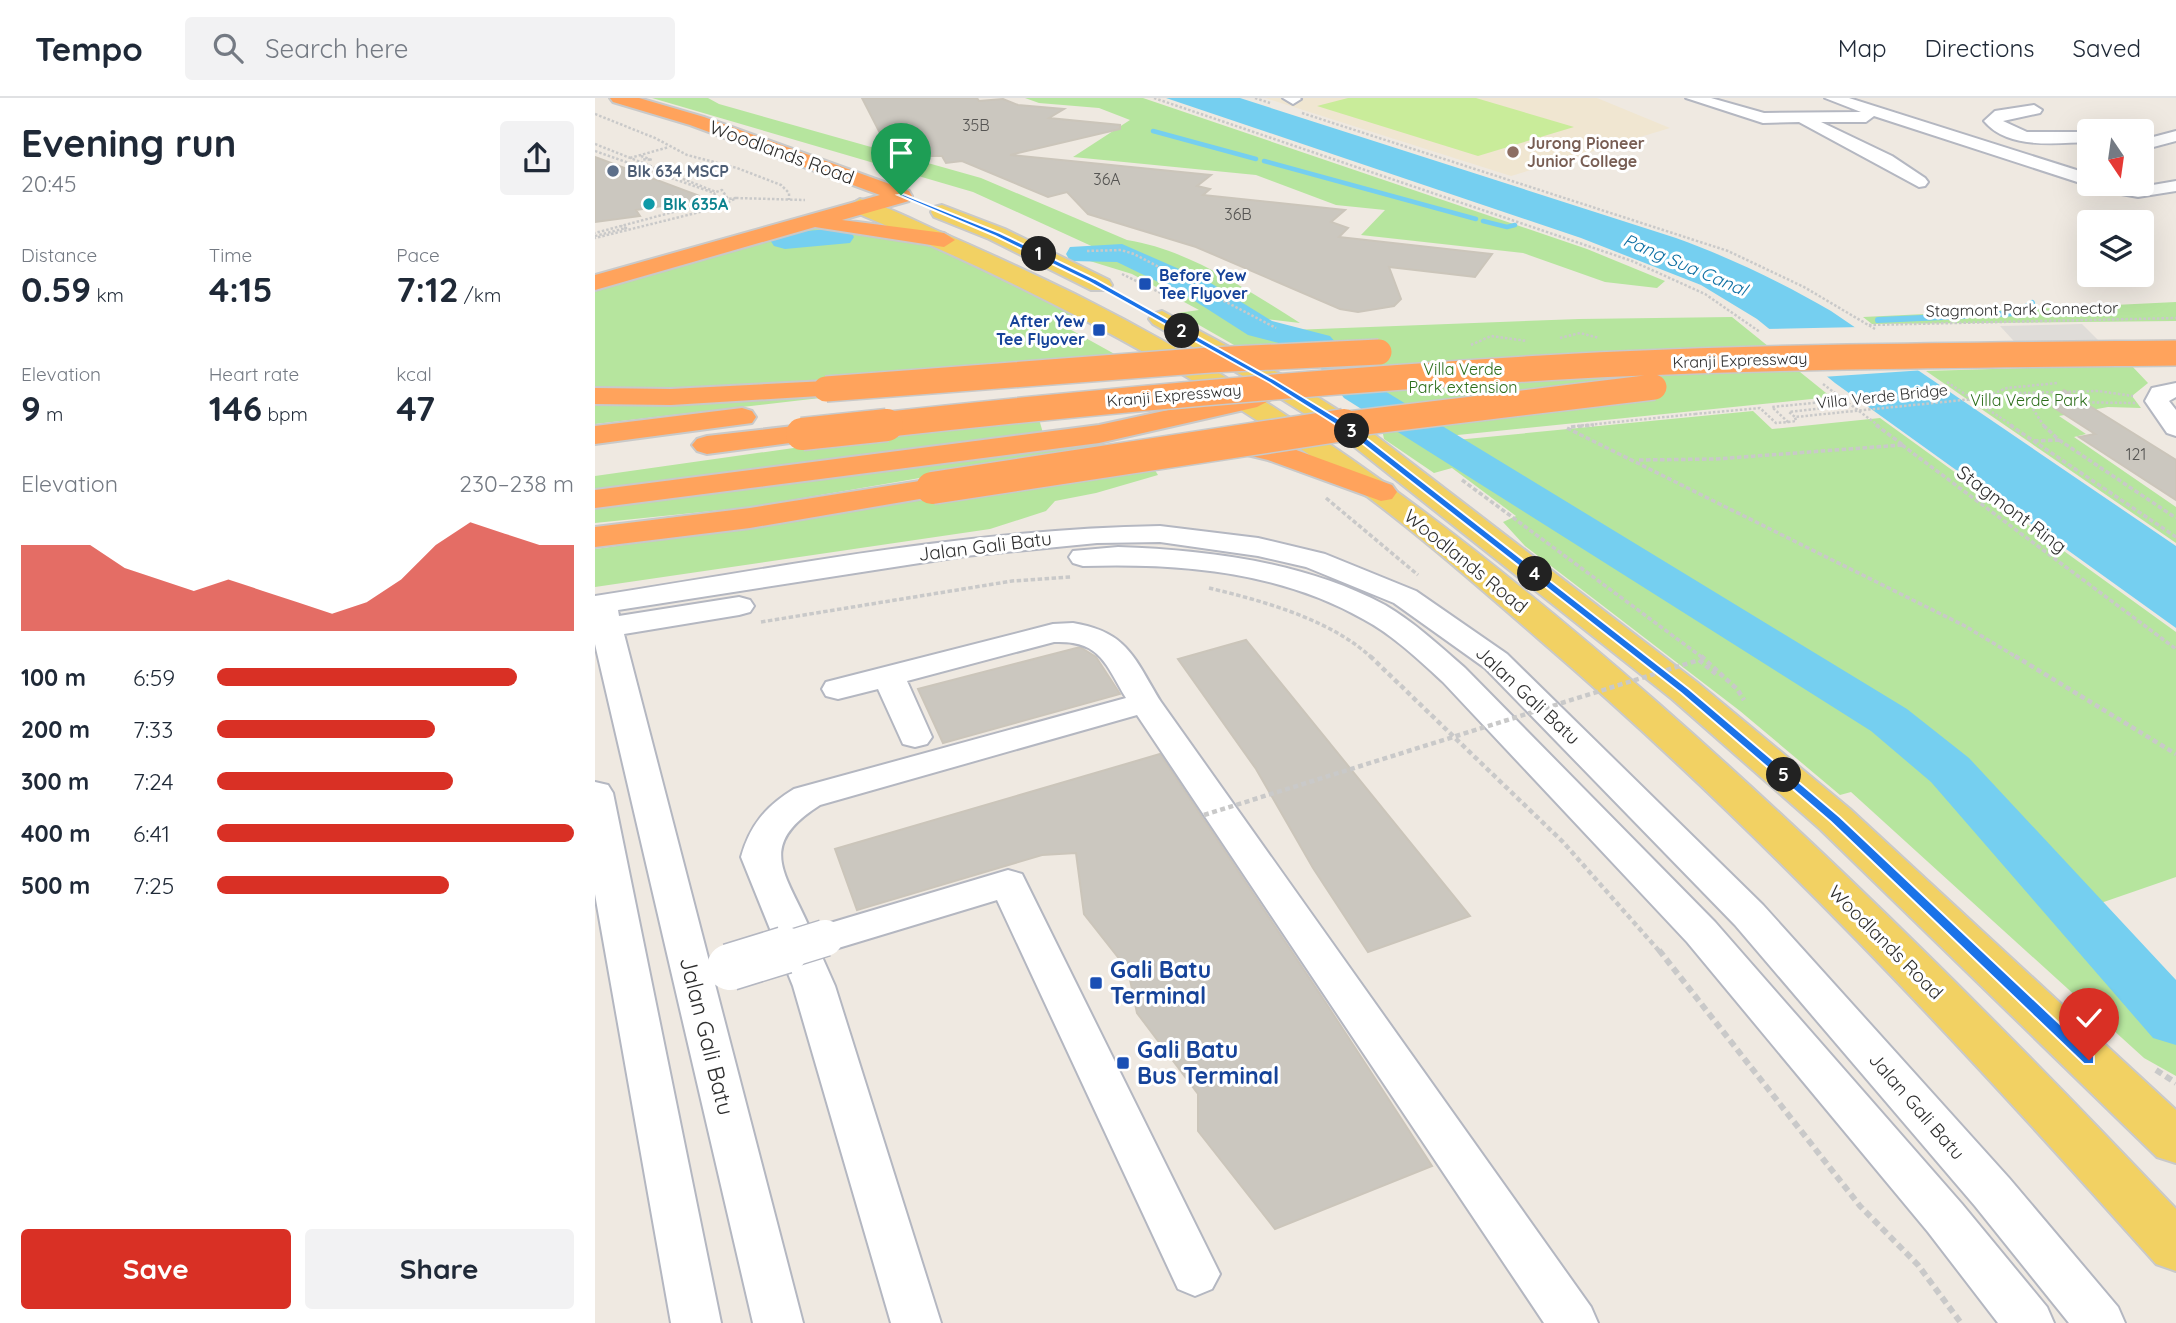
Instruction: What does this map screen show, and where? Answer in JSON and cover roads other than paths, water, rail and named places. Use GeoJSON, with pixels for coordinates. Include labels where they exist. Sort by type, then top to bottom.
{"type":"FeatureCollection","features":[{"type":"Feature","properties":{"kind":"highway","name":"Woodlands Road"},"geometry":{"type":"LineString","coordinates":[[607,108],[722,151]]}},
{"type":"Feature","properties":{"kind":"highway","name":"Woodlands Road"},"geometry":{"type":"LineString","coordinates":[[607,108],[687,118],[892,192]]}},
{"type":"Feature","properties":{"kind":"highway"},"geometry":{"type":"LineString","coordinates":[[595,266],[846,200],[892,192]]}},
{"type":"Feature","properties":{"kind":"highway"},"geometry":{"type":"LineString","coordinates":[[595,284],[777,229],[846,200]]}},
{"type":"Feature","properties":{"kind":"highway"},"geometry":{"type":"LineString","coordinates":[[732,229],[794,201]]}},
{"type":"Feature","properties":{"kind":"highway"},"geometry":{"type":"LineString","coordinates":[[777,229],[839,224],[944,240]]}},
{"type":"Feature","properties":{"kind":"highway","name":"Kranji Expressway"},"geometry":{"type":"LineString","coordinates":[[595,460],[802,422],[1063,380],[1424,351],[1810,335],[2176,330]]}},
{"type":"Feature","properties":{"kind":"highway"},"geometry":{"type":"LineString","coordinates":[[595,396],[671,397],[826,389],[1210,360],[1424,351]]}},
{"type":"Feature","properties":{"kind":"highway"},"geometry":{"type":"LineString","coordinates":[[595,537],[750,518],[1354,422],[1587,393],[1862,370],[2176,353]]}},
{"type":"Feature","properties":{"kind":"highway","name":"Kranji Expressway"},"geometry":{"type":"LineString","coordinates":[[595,435],[1499,370],[1771,358],[2176,353]]}},
{"type":"Feature","properties":{"kind":"highway"},"geometry":{"type":"LineString","coordinates":[[595,499],[1099,434],[1247,401],[1269,390],[1272,381]]}},
{"type":"Feature","properties":{"kind":"highway"},"geometry":{"type":"LineString","coordinates":[[1099,434],[1184,437],[1249,446],[1381,492]]}},
{"type":"Feature","properties":{"kind":"main road","name":"Woodlands Road"},"geometry":{"type":"LineString","coordinates":[[892,192],[1008,239],[1132,303],[1272,381],[1333,438],[1381,492],[1632,699],[1782,838],[2056,1115],[2176,1247]]}},
{"type":"Feature","properties":{"kind":"main road","name":"Woodlands Road"},"geometry":{"type":"LineString","coordinates":[[846,200],[944,240],[1100,314],[1247,401],[1333,438],[1685,691],[1835,820],[2176,1142]]}},
{"type":"Feature","properties":{"kind":"street"},"geometry":{"type":"LineString","coordinates":[[1693,98],[1746,115],[1801,120],[1889,116]]}},
{"type":"Feature","properties":{"kind":"street"},"geometry":{"type":"LineString","coordinates":[[1833,98],[2077,176]]}},
{"type":"Feature","properties":{"kind":"street"},"geometry":{"type":"LineString","coordinates":[[2033,110],[2001,114],[1992,121],[2001,128],[2032,140],[2077,138]]}},
{"type":"Feature","properties":{"kind":"street"},"geometry":{"type":"LineString","coordinates":[[1801,120],[1887,160],[1919,182]]}},
{"type":"Feature","properties":{"kind":"street"},"geometry":{"type":"LineString","coordinates":[[2154,142],[2176,136]]}},
{"type":"Feature","properties":{"kind":"street"},"geometry":{"type":"LineString","coordinates":[[2046,167],[2077,159]]}},
{"type":"Feature","properties":{"kind":"street"},"geometry":{"type":"LineString","coordinates":[[2154,193],[2176,186]]}},
{"type":"Feature","properties":{"kind":"street"},"geometry":{"type":"LineString","coordinates":[[2176,390],[2161,393],[2157,401],[2176,428]]}},
{"type":"Feature","properties":{"kind":"street","name":"Jalan Gali Batu"},"geometry":{"type":"LineString","coordinates":[[599,616],[965,547],[1097,535],[1160,534],[1258,547],[1315,560],[1405,597],[1448,624],[1496,661],[1749,915],[1992,1192],[2100,1323]]}},
{"type":"Feature","properties":{"kind":"street","name":"Jalan Gali Batu"},"geometry":{"type":"LineString","coordinates":[[599,616],[966,569],[1092,557],[1171,560],[1240,568],[1294,581],[1364,607],[1414,639],[1454,675],[1701,932],[1945,1218],[2029,1323]]}},
{"type":"Feature","properties":{"kind":"street","name":"Jalan Gali Batu"},"geometry":{"type":"LineString","coordinates":[[599,616],[778,1323]]}},
{"type":"Feature","properties":{"kind":"street"},"geometry":{"type":"LineString","coordinates":[[838,689],[1029,638],[1082,632],[1104,639],[1145,703],[1573,1323]]}},
{"type":"Feature","properties":{"kind":"street"},"geometry":{"type":"LineString","coordinates":[[888,675],[915,737]]}},
{"type":"Feature","properties":{"kind":"street"},"geometry":{"type":"LineString","coordinates":[[916,1323],[814,986],[760,858],[766,833],[786,810],[807,797],[1145,703]]}},
{"type":"Feature","properties":{"kind":"street"},"geometry":{"type":"LineString","coordinates":[[595,793],[696,1323]]}},
{"type":"Feature","properties":{"kind":"street"},"geometry":{"type":"LineString","coordinates":[[692,978],[1008,883],[1195,1274]]}},
{"type":"Feature","properties":{"kind":"water","name":"Pang Sua Canal"},"geometry":{"type":"Polygon","coordinates":[[[1166,98],[1240,98],[1676,238],[1736,262],[1793,290],[1831,311],[2176,546],[2176,628],[1835,383],[1757,319],[1701,285],[1581,238],[1166,98]]]}},
{"type":"Feature","properties":{"kind":"waterway"},"geometry":{"type":"LineString","coordinates":[[1153,131],[1256,159]]}},
{"type":"Feature","properties":{"kind":"waterway"},"geometry":{"type":"LineString","coordinates":[[1264,161],[1476,219]]}},
{"type":"Feature","properties":{"kind":"waterway"},"geometry":{"type":"LineString","coordinates":[[1483,221],[1507,227],[1515,225]]}},
{"type":"Feature","properties":{"kind":"waterway"},"geometry":{"type":"LineString","coordinates":[[785,240],[839,237]]}},
{"type":"Feature","properties":{"kind":"waterway"},"geometry":{"type":"LineString","coordinates":[[1081,254],[1122,253],[1198,289],[1260,328],[1318,343],[1357,390],[1829,680],[1889,720],[1950,770],[2176,1021]]}},
{"type":"Feature","properties":{"kind":"waterway"},"geometry":{"type":"LineString","coordinates":[[1983,315],[2017,313],[2032,303]]}},
{"type":"Feature","properties":{"kind":"waterway"},"geometry":{"type":"LineString","coordinates":[[1878,320],[1965,316]]}},
{"type":"Feature","properties":{"kind":"place","name":"Jurong Pioneer Junior College"},"geometry":{"type":"Point","coordinates":[1513,152]}},
{"type":"Feature","properties":{"kind":"place","name":"Blk 634 MSCP"},"geometry":{"type":"Point","coordinates":[613,171]}},
{"type":"Feature","properties":{"kind":"place","name":"Blk 635A"},"geometry":{"type":"Point","coordinates":[649,204]}},
{"type":"Feature","properties":{"kind":"place","name":"Before Yew Tee Flyover"},"geometry":{"type":"Point","coordinates":[1145,284]}},
{"type":"Feature","properties":{"kind":"place","name":"After Yew Tee Flyover"},"geometry":{"type":"Point","coordinates":[1099,330]}},
{"type":"Feature","properties":{"kind":"place","name":"Gali Batu Terminal"},"geometry":{"type":"Point","coordinates":[1096,983]}},
{"type":"Feature","properties":{"kind":"place","name":"Gali Batu Bus Terminal"},"geometry":{"type":"Point","coordinates":[1123,1063]}},
{"type":"Feature","properties":{"kind":"park label","name":"Villa Verde Park extension"},"geometry":{"type":"Point","coordinates":[1463,378]}},
{"type":"Feature","properties":{"kind":"park label","name":"Villa Verde Park"},"geometry":{"type":"Point","coordinates":[2029,400]}}]}
